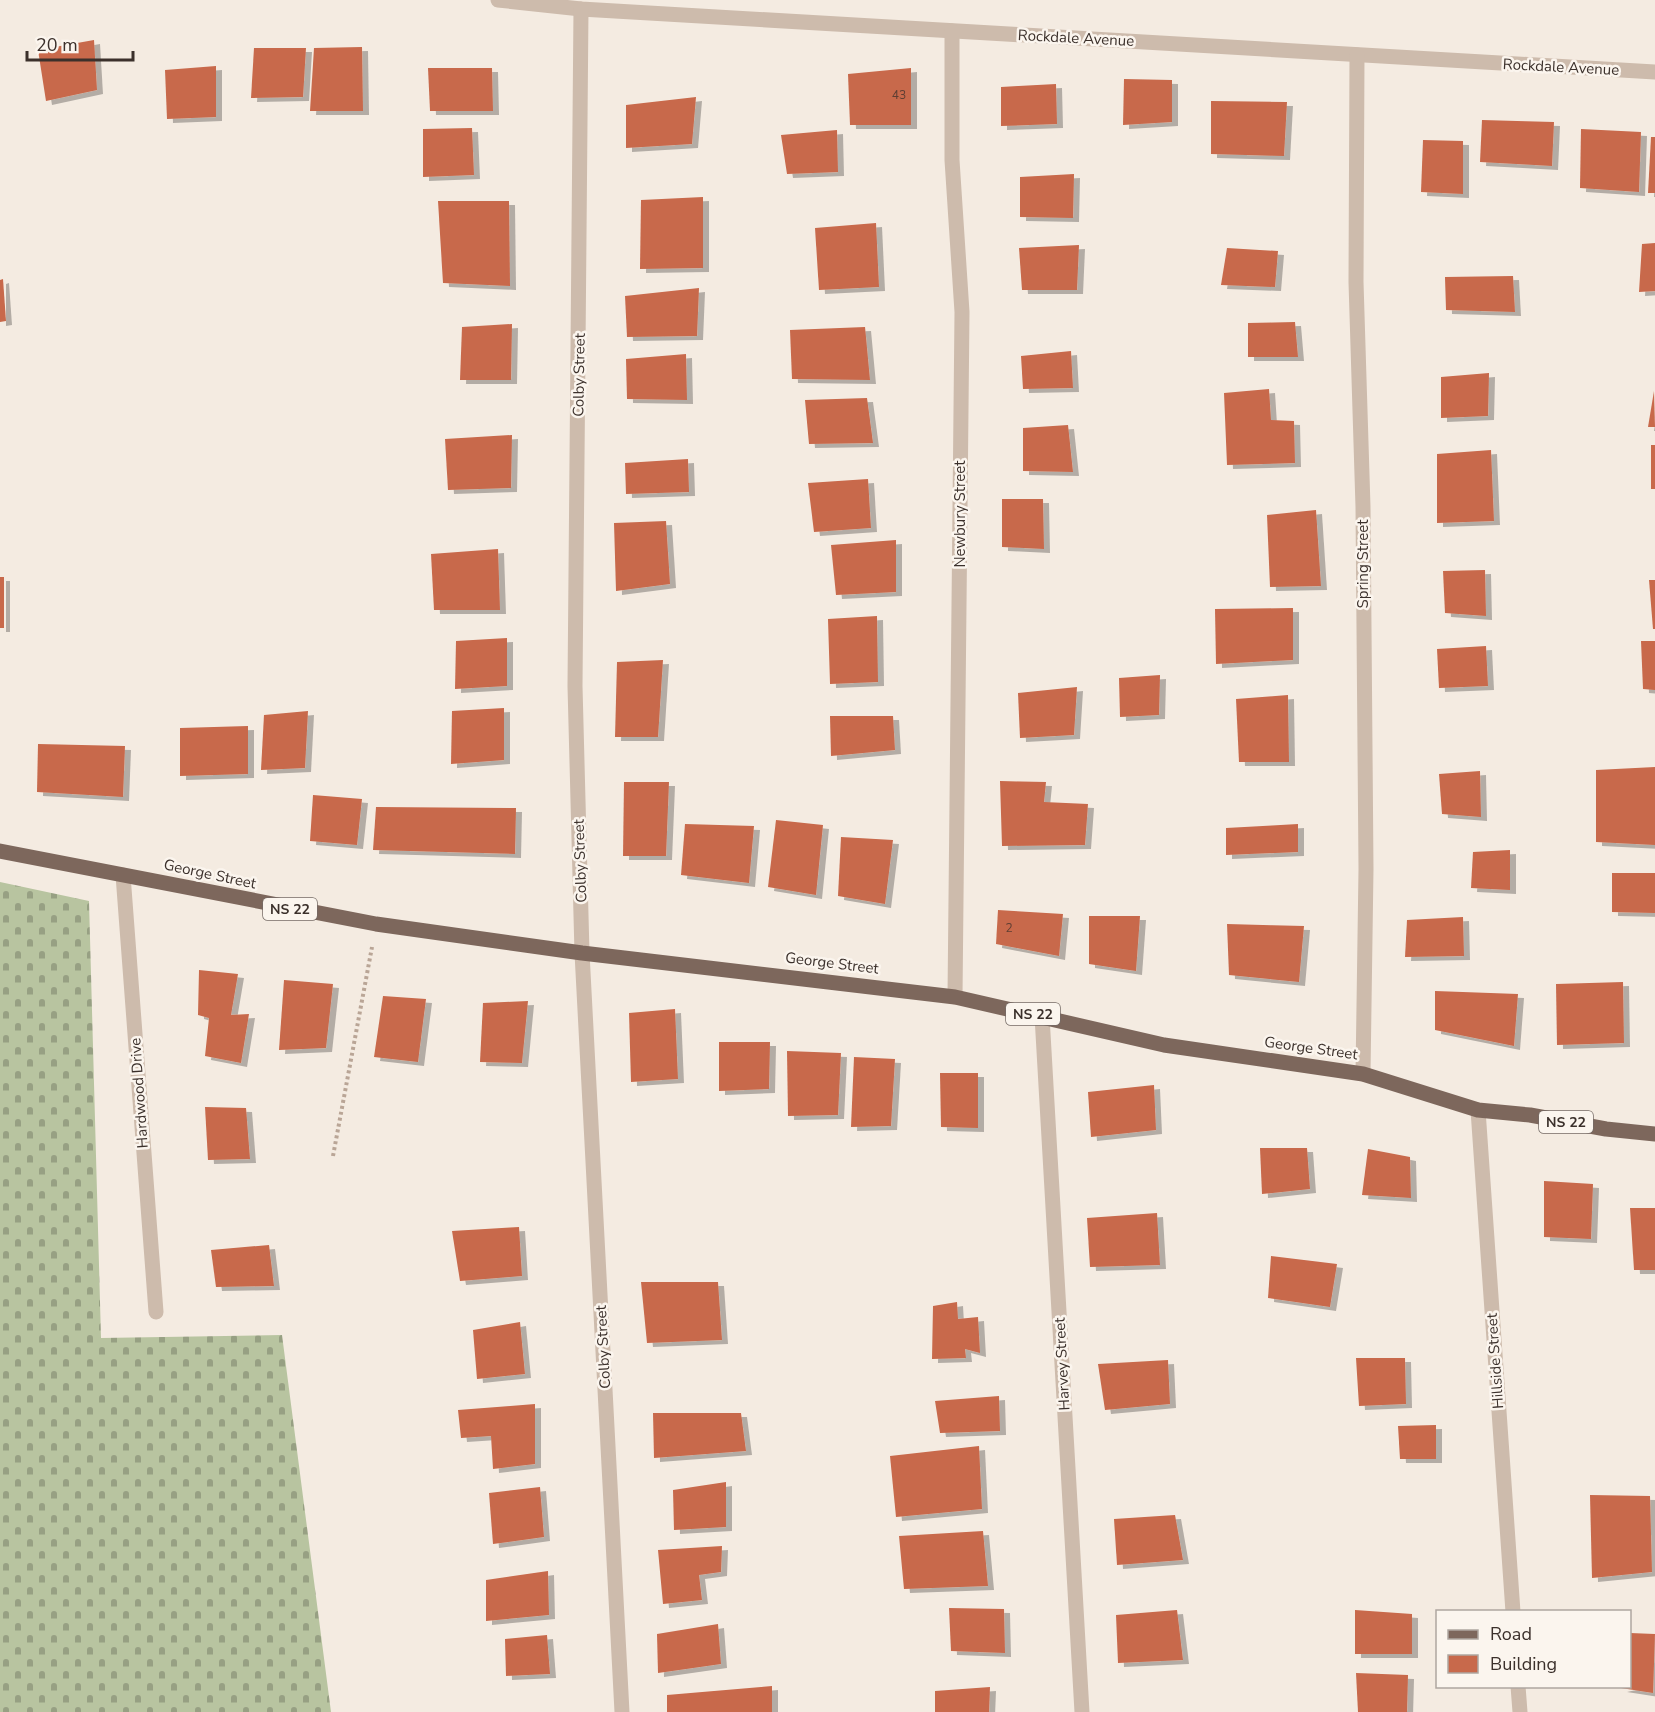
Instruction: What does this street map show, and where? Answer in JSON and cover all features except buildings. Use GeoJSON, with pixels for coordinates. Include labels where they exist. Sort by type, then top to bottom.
{"type":"FeatureCollection","features":[{"type":"Feature","properties":{"kind":"main road","name":"George Street"},"geometry":{"type":"LineString","coordinates":[[0,851],[376,924],[582,953],[955,997],[1164,1045],[1363,1074],[1478,1110],[1655,1134]]}},
{"type":"Feature","properties":{"kind":"street","name":"Rockdale Avenue"},"geometry":{"type":"LineString","coordinates":[[498,0],[581,9],[645,7],[952,31],[1655,72]]}},
{"type":"Feature","properties":{"kind":"street","name":"Colby Street"},"geometry":{"type":"LineString","coordinates":[[581,9],[575,686],[582,953],[622,1712]]}},
{"type":"Feature","properties":{"kind":"street","name":"Newbury Street"},"geometry":{"type":"LineString","coordinates":[[952,31],[952,160],[962,312],[955,997]]}},
{"type":"Feature","properties":{"kind":"street","name":"Spring Street"},"geometry":{"type":"LineString","coordinates":[[1357,55],[1356,282],[1363,507],[1366,869],[1363,1074]]}},
{"type":"Feature","properties":{"kind":"street","name":"Hardwood Drive"},"geometry":{"type":"LineString","coordinates":[[123,874],[156,1312]]}},
{"type":"Feature","properties":{"kind":"street","name":"Harvey Street"},"geometry":{"type":"LineString","coordinates":[[1042,1016],[1082,1712]]}},
{"type":"Feature","properties":{"kind":"street","name":"Hillside Street"},"geometry":{"type":"LineString","coordinates":[[1478,1110],[1513,1610]]}},
{"type":"Feature","properties":{"kind":"street"},"geometry":{"type":"LineString","coordinates":[[1518,1688],[1520,1712]]}},
{"type":"Feature","properties":{"kind":"path"},"geometry":{"type":"LineString","coordinates":[[333,1156],[376,924]]}},
{"type":"Feature","properties":{"kind":"green space"},"geometry":{"type":"Polygon","coordinates":[[[0,882],[89,901],[101,1338],[282,1335],[331,1712],[0,1712],[0,882]]]}}]}
